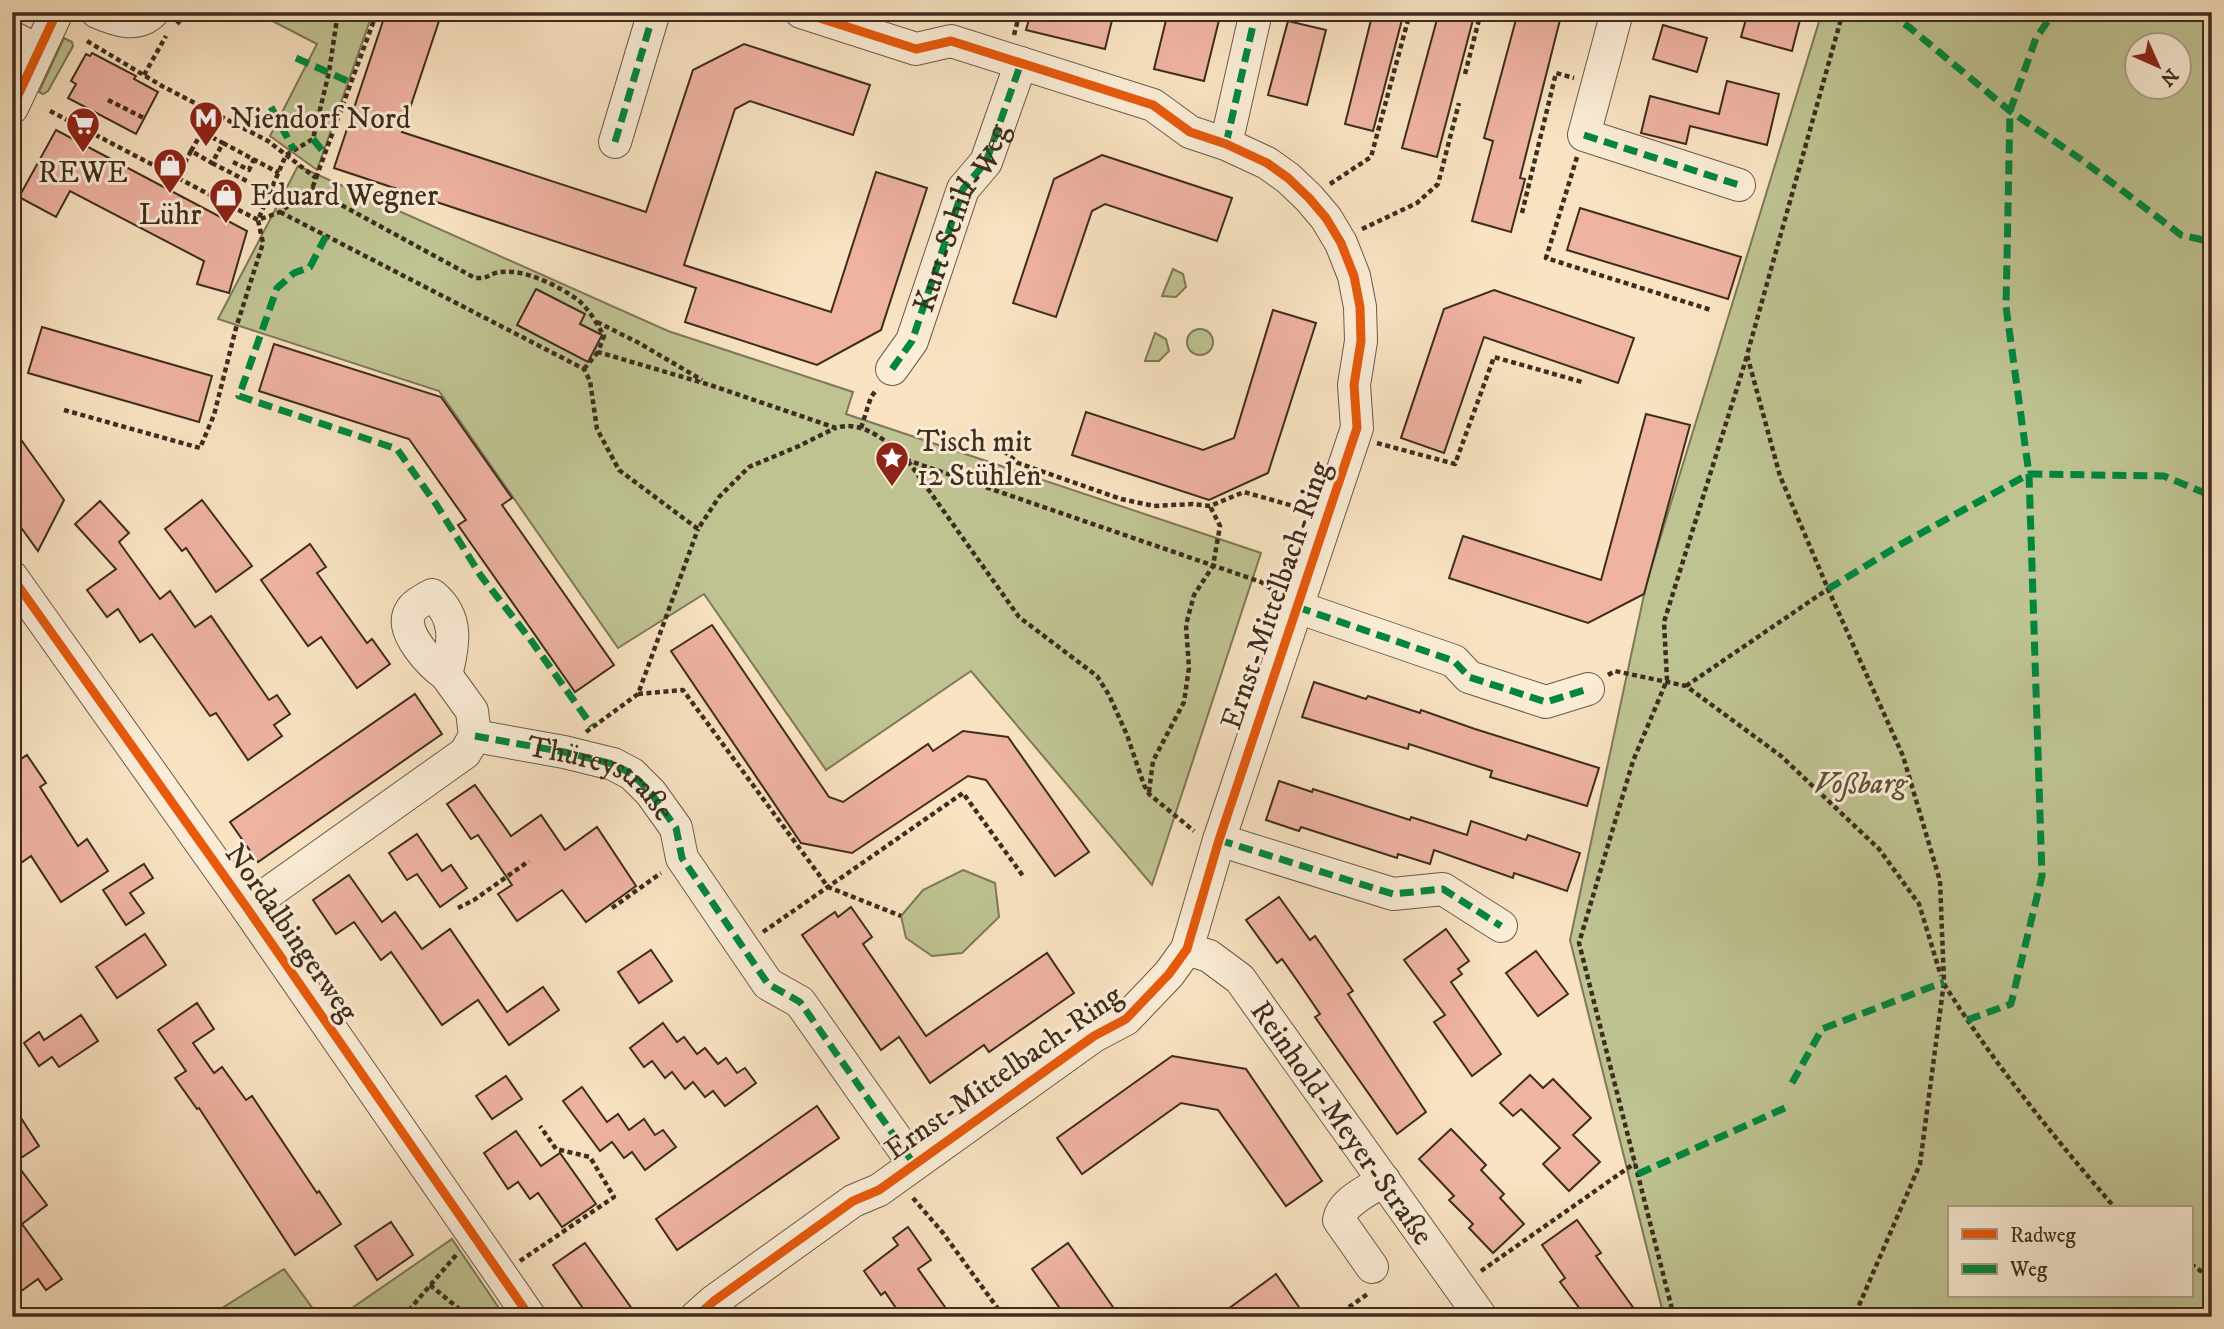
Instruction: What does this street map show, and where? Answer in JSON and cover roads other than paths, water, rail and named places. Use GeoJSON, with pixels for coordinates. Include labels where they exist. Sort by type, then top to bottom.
{"type":"FeatureCollection","features":[{"type":"Feature","properties":{"kind":"street"},"geometry":{"type":"LineString","coordinates":[[12,108],[25,44],[57,12]]}},
{"type":"Feature","properties":{"kind":"street"},"geometry":{"type":"LineString","coordinates":[[92,26],[145,20],[153,12]]}},
{"type":"Feature","properties":{"kind":"street"},"geometry":{"type":"LineString","coordinates":[[615,142],[654,12]]}},
{"type":"Feature","properties":{"kind":"street","name":"Ernst-Mittelbach-Ring"},"geometry":{"type":"LineString","coordinates":[[696,1317],[714,1301],[853,1201],[878,1190],[1094,1036],[1126,1019],[1169,974],[1187,949],[1219,839],[1357,428],[1354,385],[1361,341],[1360,307],[1353,276],[1340,243],[1326,219],[1288,178],[1267,163],[1226,144],[1190,132],[1153,105],[951,41],[916,49],[801,12]]}},
{"type":"Feature","properties":{"kind":"street"},"geometry":{"type":"LineString","coordinates":[[1226,144],[1256,12]]}},
{"type":"Feature","properties":{"kind":"street"},"geometry":{"type":"LineString","coordinates":[[1617,12],[1584,135],[1739,185]]}},
{"type":"Feature","properties":{"kind":"street","name":"Kurt-Schill-Weg"},"geometry":{"type":"LineString","coordinates":[[892,369],[912,341],[963,189],[986,162],[1021,63]]}},
{"type":"Feature","properties":{"kind":"street","name":"Nordalbingerweg"},"geometry":{"type":"LineString","coordinates":[[12,577],[247,908],[530,1317]]}},
{"type":"Feature","properties":{"kind":"street"},"geometry":{"type":"LineString","coordinates":[[1297,607],[1454,661],[1469,677],[1546,702],[1588,689]]}},
{"type":"Feature","properties":{"kind":"street"},"geometry":{"type":"LineString","coordinates":[[247,908],[465,753],[475,736],[472,711],[446,675]]}},
{"type":"Feature","properties":{"kind":"street","name":"Thüreystraße"},"geometry":{"type":"LineString","coordinates":[[475,736],[613,764],[632,774],[651,793],[676,828],[682,858],[768,984],[800,1002],[905,1170]]}},
{"type":"Feature","properties":{"kind":"street"},"geometry":{"type":"LineString","coordinates":[[1219,839],[1393,894],[1443,889],[1501,926]]}},
{"type":"Feature","properties":{"kind":"street","name":"Reinhold-Meyer-Straße"},"geometry":{"type":"LineString","coordinates":[[1187,949],[1209,956],[1240,979],[1481,1317]]}},
{"type":"Feature","properties":{"kind":"street"},"geometry":{"type":"LineString","coordinates":[[1372,1267],[1339,1220],[1339,1214],[1346,1206],[1384,1180]]}},
{"type":"Feature","properties":{"kind":"place","name":"Niendorf Nord"},"geometry":{"type":"Point","coordinates":[206,148]}},
{"type":"Feature","properties":{"kind":"place","name":"REWE"},"geometry":{"type":"Point","coordinates":[83,154]}},
{"type":"Feature","properties":{"kind":"place","name":"Lühr"},"geometry":{"type":"Point","coordinates":[170,195]}},
{"type":"Feature","properties":{"kind":"place","name":"Eduard Wegner"},"geometry":{"type":"Point","coordinates":[226,225]}},
{"type":"Feature","properties":{"kind":"place","name":"Tisch mit 12 Stühlen"},"geometry":{"type":"Point","coordinates":[892,488]}},
{"type":"Feature","properties":{"kind":"park label","name":"Voßbarg"},"geometry":{"type":"Point","coordinates":[1860,783]}}]}
